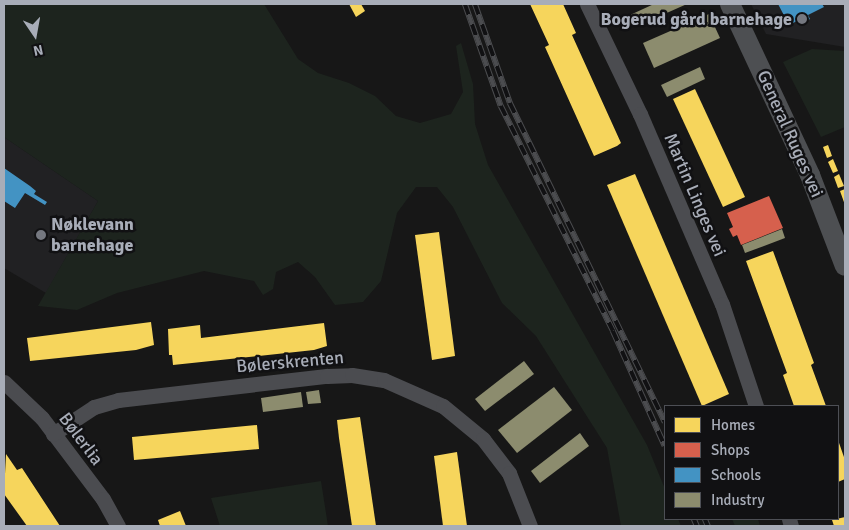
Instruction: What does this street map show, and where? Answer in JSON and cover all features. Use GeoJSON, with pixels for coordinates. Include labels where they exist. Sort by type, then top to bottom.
{"type":"FeatureCollection","features":[{"type":"Feature","properties":{"kind":"main road","name":"General Ruges vei"},"geometry":{"type":"LineString","coordinates":[[730,4],[810,175],[845,266]]}},
{"type":"Feature","properties":{"kind":"street","name":"Martin Linges vei"},"geometry":{"type":"LineString","coordinates":[[586,4],[643,122],[722,304],[756,405]]}},
{"type":"Feature","properties":{"kind":"street","name":"Bølerskrenten"},"geometry":{"type":"LineString","coordinates":[[53,434],[94,407],[118,400],[327,376],[352,375],[384,380],[443,406],[483,439],[508,472],[530,526]]}},
{"type":"Feature","properties":{"kind":"street","name":"Bølerlia"},"geometry":{"type":"LineString","coordinates":[[4,382],[42,418],[103,499],[118,526]]}},
{"type":"Feature","properties":{"kind":"shaded area"},"geometry":{"type":"Polygon","coordinates":[[[4,4],[264,4],[298,59],[318,73],[349,83],[375,96],[396,116],[420,123],[451,114],[463,92],[456,46],[461,43],[473,84],[475,124],[488,165],[647,445],[664,487],[664,520],[678,520],[681,526],[621,526],[607,448],[536,336],[502,303],[453,207],[437,187],[416,187],[397,213],[381,281],[363,302],[335,305],[315,277],[298,262],[276,272],[273,289],[263,295],[254,281],[204,271],[117,293],[77,310],[38,306],[98,201],[4,137],[4,4]]]}},
{"type":"Feature","properties":{"kind":"shaded area","name":"Bogerud gård barnehage"},"geometry":{"type":"Polygon","coordinates":[[[751,4],[845,4],[845,47],[766,34],[751,4]]]}},
{"type":"Feature","properties":{"kind":"shaded area"},"geometry":{"type":"Polygon","coordinates":[[[812,49],[845,51],[845,127],[821,137],[783,62],[812,49]]]}},
{"type":"Feature","properties":{"kind":"shaded area","name":"Nøklevann barnehage"},"geometry":{"type":"Polygon","coordinates":[[[4,137],[98,201],[46,293],[4,268],[4,137]]]}},
{"type":"Feature","properties":{"kind":"shaded area"},"geometry":{"type":"Polygon","coordinates":[[[321,481],[328,526],[220,526],[211,498],[321,481]]]}},
{"type":"Feature","properties":{"kind":"shaded area"},"geometry":{"type":"Polygon","coordinates":[[[732,520],[758,520],[760,526],[735,526],[732,520]]]}},
{"type":"Feature","properties":{"kind":"building: Homes"},"geometry":{"type":"Polygon","coordinates":[[[349,4],[361,4],[365,11],[356,17],[349,4]]]}},
{"type":"Feature","properties":{"kind":"building: Homes"},"geometry":{"type":"Polygon","coordinates":[[[530,4],[563,4],[576,33],[572,35],[621,143],[617,146],[594,156],[545,47],[549,45],[530,4]]]}},
{"type":"Feature","properties":{"kind":"building: Homes"},"geometry":{"type":"Polygon","coordinates":[[[695,89],[745,197],[723,207],[673,99],[695,89]]]}},
{"type":"Feature","properties":{"kind":"building: Homes"},"geometry":{"type":"Polygon","coordinates":[[[828,145],[832,156],[827,158],[823,147],[828,145]]]}},
{"type":"Feature","properties":{"kind":"building: Homes"},"geometry":{"type":"Polygon","coordinates":[[[833,159],[838,171],[833,173],[828,162],[833,159]]]}},
{"type":"Feature","properties":{"kind":"building: Homes"},"geometry":{"type":"Polygon","coordinates":[[[635,174],[729,394],[702,405],[607,185],[635,174]]]}},
{"type":"Feature","properties":{"kind":"building: Homes"},"geometry":{"type":"Polygon","coordinates":[[[839,174],[844,186],[838,188],[834,177],[839,174]]]}},
{"type":"Feature","properties":{"kind":"building: Homes"},"geometry":{"type":"Polygon","coordinates":[[[845,189],[845,205],[840,191],[845,189]]]}},
{"type":"Feature","properties":{"kind":"building: Homes"},"geometry":{"type":"Polygon","coordinates":[[[439,232],[455,356],[432,360],[415,235],[439,232]]]}},
{"type":"Feature","properties":{"kind":"building: Homes"},"geometry":{"type":"Polygon","coordinates":[[[773,251],[814,363],[811,365],[826,405],[794,405],[783,375],[787,373],[746,261],[773,251]]]}},
{"type":"Feature","properties":{"kind":"building: Homes"},"geometry":{"type":"Polygon","coordinates":[[[151,322],[154,345],[136,350],[30,361],[27,338],[151,322]]]}},
{"type":"Feature","properties":{"kind":"building: Homes"},"geometry":{"type":"Polygon","coordinates":[[[324,323],[327,346],[314,350],[173,365],[172,355],[169,355],[168,329],[200,325],[201,338],[324,323]]]}},
{"type":"Feature","properties":{"kind":"building: Homes"},"geometry":{"type":"Polygon","coordinates":[[[360,417],[376,526],[352,526],[339,438],[337,420],[360,417]]]}},
{"type":"Feature","properties":{"kind":"building: Homes"},"geometry":{"type":"Polygon","coordinates":[[[257,425],[259,449],[134,460],[132,437],[257,425]]]}},
{"type":"Feature","properties":{"kind":"building: Homes"},"geometry":{"type":"Polygon","coordinates":[[[839,443],[845,460],[845,479],[839,482],[839,443]]]}},
{"type":"Feature","properties":{"kind":"building: Homes"},"geometry":{"type":"Polygon","coordinates":[[[457,452],[467,526],[443,526],[434,456],[457,452]]]}},
{"type":"Feature","properties":{"kind":"building: Homes"},"geometry":{"type":"Polygon","coordinates":[[[6,454],[17,470],[22,468],[60,526],[27,526],[4,494],[6,454]]]}},
{"type":"Feature","properties":{"kind":"building: Homes"},"geometry":{"type":"Polygon","coordinates":[[[180,511],[186,526],[160,526],[158,520],[180,511]]]}},
{"type":"Feature","properties":{"kind":"building: Homes"},"geometry":{"type":"Polygon","coordinates":[[[845,517],[845,526],[834,526],[832,520],[839,520],[845,517]]]}},
{"type":"Feature","properties":{"kind":"building: Shops"},"geometry":{"type":"Polygon","coordinates":[[[769,196],[783,228],[741,245],[737,235],[733,237],[729,229],[733,227],[727,213],[769,196]]]}},
{"type":"Feature","properties":{"kind":"building: Schools"},"geometry":{"type":"Polygon","coordinates":[[[778,4],[822,4],[824,7],[808,15],[810,19],[799,25],[797,21],[789,25],[778,4]]]}},
{"type":"Feature","properties":{"kind":"building: Schools"},"geometry":{"type":"Polygon","coordinates":[[[4,168],[36,191],[34,194],[47,202],[45,205],[25,193],[15,208],[4,201],[4,168]]]}},
{"type":"Feature","properties":{"kind":"building: Industry"},"geometry":{"type":"Polygon","coordinates":[[[654,4],[687,4],[635,27],[630,15],[654,4]]]}},
{"type":"Feature","properties":{"kind":"building: Industry"},"geometry":{"type":"Polygon","coordinates":[[[709,14],[720,38],[654,68],[643,43],[709,14]]]}},
{"type":"Feature","properties":{"kind":"building: Industry"},"geometry":{"type":"Polygon","coordinates":[[[700,67],[705,79],[667,97],[661,85],[700,67]]]}},
{"type":"Feature","properties":{"kind":"building: Industry"},"geometry":{"type":"Polygon","coordinates":[[[782,229],[785,238],[745,253],[742,245],[782,229]]]}},
{"type":"Feature","properties":{"kind":"building: Industry"},"geometry":{"type":"Polygon","coordinates":[[[524,361],[534,374],[485,411],[475,399],[524,361]]]}},
{"type":"Feature","properties":{"kind":"building: Industry"},"geometry":{"type":"Polygon","coordinates":[[[554,387],[572,410],[517,453],[498,430],[554,387]]]}},
{"type":"Feature","properties":{"kind":"building: Industry"},"geometry":{"type":"Polygon","coordinates":[[[319,390],[321,403],[308,404],[306,392],[319,390]]]}},
{"type":"Feature","properties":{"kind":"building: Industry"},"geometry":{"type":"Polygon","coordinates":[[[301,392],[303,407],[263,412],[261,398],[301,392]]]}},
{"type":"Feature","properties":{"kind":"building: Industry"},"geometry":{"type":"Polygon","coordinates":[[[580,433],[589,446],[540,483],[531,471],[580,433]]]}},
{"type":"Feature","properties":{"kind":"railway"},"geometry":{"type":"LineString","coordinates":[[465,4],[501,106],[613,331],[664,444]]}},
{"type":"Feature","properties":{"kind":"railway"},"geometry":{"type":"LineString","coordinates":[[475,4],[510,103],[664,420]]}},
{"type":"Feature","properties":{"kind":"railway"},"geometry":{"type":"LineString","coordinates":[[694,520],[697,526]]}},
{"type":"Feature","properties":{"kind":"railway"},"geometry":{"type":"LineString","coordinates":[[705,520],[708,526]]}},
{"type":"Feature","properties":{"kind":"place","name":"Bogerud gård barnehage"},"geometry":{"type":"Point","coordinates":[802,19]}},
{"type":"Feature","properties":{"kind":"place","name":"Nøklevann barnehage"},"geometry":{"type":"Point","coordinates":[41,235]}}]}
